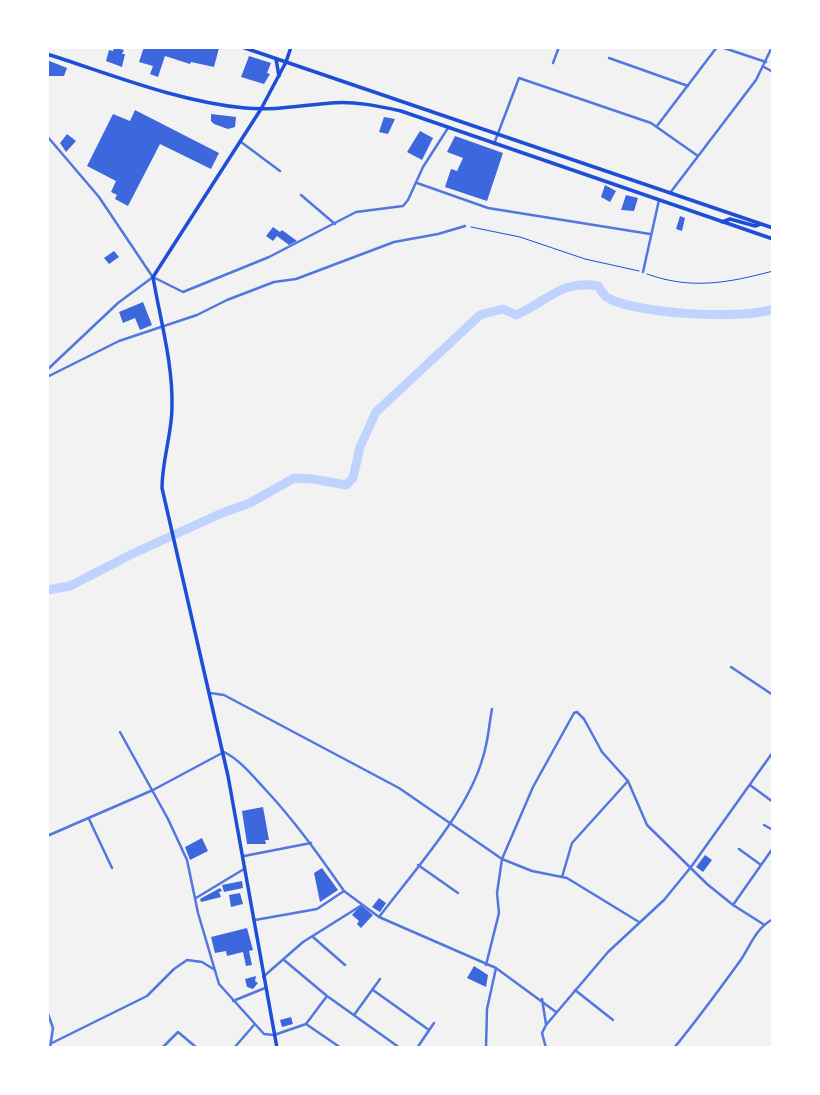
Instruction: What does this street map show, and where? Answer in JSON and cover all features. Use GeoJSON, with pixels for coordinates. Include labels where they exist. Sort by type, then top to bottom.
{"type":"FeatureCollection","features":[{"type":"Feature","properties":{"kind":"main road"},"geometry":{"type":"LineString","coordinates":[[242,47],[773,228]]}},
{"type":"Feature","properties":{"kind":"main road"},"geometry":{"type":"LineString","coordinates":[[276,1048],[244,856],[223,752],[162,488],[162,471],[173,404],[170,367],[153,277],[261,109],[291,47]]}},
{"type":"Feature","properties":{"kind":"main road"},"geometry":{"type":"LineString","coordinates":[[47,54],[201,101],[261,109],[356,103],[401,111],[773,239]]}},
{"type":"Feature","properties":{"kind":"main road"},"geometry":{"type":"LineString","coordinates":[[276,59],[279,76]]}},
{"type":"Feature","properties":{"kind":"main road"},"geometry":{"type":"LineString","coordinates":[[502,147],[507,137]]}},
{"type":"Feature","properties":{"kind":"main road"},"geometry":{"type":"LineString","coordinates":[[722,222],[730,219],[755,226],[761,224]]}},
{"type":"Feature","properties":{"kind":"street"},"geometry":{"type":"LineString","coordinates":[[553,63],[559,47]]}},
{"type":"Feature","properties":{"kind":"street"},"geometry":{"type":"LineString","coordinates":[[657,126],[719,47],[766,62]]}},
{"type":"Feature","properties":{"kind":"street"},"geometry":{"type":"LineString","coordinates":[[670,193],[764,67],[772,47]]}},
{"type":"Feature","properties":{"kind":"street"},"geometry":{"type":"LineString","coordinates":[[609,58],[688,86]]}},
{"type":"Feature","properties":{"kind":"street"},"geometry":{"type":"LineString","coordinates":[[764,67],[773,72]]}},
{"type":"Feature","properties":{"kind":"street"},"geometry":{"type":"LineString","coordinates":[[494,144],[519,78],[657,126],[698,156]]}},
{"type":"Feature","properties":{"kind":"street"},"geometry":{"type":"LineString","coordinates":[[47,136],[99,197],[153,277],[183,292],[269,257],[362,210],[403,206],[423,167],[448,128]]}},
{"type":"Feature","properties":{"kind":"street"},"geometry":{"type":"LineString","coordinates":[[239,140],[280,172]]}},
{"type":"Feature","properties":{"kind":"street"},"geometry":{"type":"LineString","coordinates":[[417,183],[488,208],[650,234]]}},
{"type":"Feature","properties":{"kind":"street"},"geometry":{"type":"LineString","coordinates":[[301,195],[335,224]]}},
{"type":"Feature","properties":{"kind":"street"},"geometry":{"type":"LineString","coordinates":[[643,272],[659,200]]}},
{"type":"Feature","properties":{"kind":"street"},"geometry":{"type":"LineString","coordinates":[[47,377],[99,350],[274,282],[296,279],[394,242],[465,226]]}},
{"type":"Feature","properties":{"kind":"street"},"geometry":{"type":"LineString","coordinates":[[54,375],[48,368],[118,303],[153,277]]}},
{"type":"Feature","properties":{"kind":"street"},"geometry":{"type":"LineString","coordinates":[[731,667],[773,695]]}},
{"type":"Feature","properties":{"kind":"street"},"geometry":{"type":"LineString","coordinates":[[210,693],[224,695],[388,782],[502,859],[531,871],[568,878],[639,922]]}},
{"type":"Feature","properties":{"kind":"street"},"geometry":{"type":"LineString","coordinates":[[379,917],[467,796],[483,759],[492,709]]}},
{"type":"Feature","properties":{"kind":"street"},"geometry":{"type":"LineString","coordinates":[[486,964],[499,913],[497,893],[502,859],[533,787],[577,712],[584,719],[602,752],[628,781],[647,825],[733,905],[763,924]]}},
{"type":"Feature","properties":{"kind":"street"},"geometry":{"type":"LineString","coordinates":[[120,732],[153,790],[187,860],[198,913],[219,984],[264,1034],[274,1035],[306,1024],[327,996]]}},
{"type":"Feature","properties":{"kind":"street"},"geometry":{"type":"LineString","coordinates":[[47,836],[153,790],[223,752],[250,772],[311,843],[344,891],[379,917],[496,968],[542,999],[556,1012]]}},
{"type":"Feature","properties":{"kind":"street"},"geometry":{"type":"LineString","coordinates":[[546,1048],[542,1033],[546,1024],[639,922],[652,913],[691,867],[773,752]]}},
{"type":"Feature","properties":{"kind":"street"},"geometry":{"type":"LineString","coordinates":[[562,877],[572,843],[628,781]]}},
{"type":"Feature","properties":{"kind":"street"},"geometry":{"type":"LineString","coordinates":[[750,785],[773,802]]}},
{"type":"Feature","properties":{"kind":"street"},"geometry":{"type":"LineString","coordinates":[[89,819],[112,868]]}},
{"type":"Feature","properties":{"kind":"street"},"geometry":{"type":"LineString","coordinates":[[764,825],[773,830]]}},
{"type":"Feature","properties":{"kind":"street"},"geometry":{"type":"LineString","coordinates":[[244,856],[311,843]]}},
{"type":"Feature","properties":{"kind":"street"},"geometry":{"type":"LineString","coordinates":[[733,905],[773,848]]}},
{"type":"Feature","properties":{"kind":"street"},"geometry":{"type":"LineString","coordinates":[[739,849],[761,865]]}},
{"type":"Feature","properties":{"kind":"street"},"geometry":{"type":"LineString","coordinates":[[418,865],[458,892]]}},
{"type":"Feature","properties":{"kind":"street"},"geometry":{"type":"LineString","coordinates":[[196,898],[245,869]]}},
{"type":"Feature","properties":{"kind":"street"},"geometry":{"type":"LineString","coordinates":[[255,920],[317,909],[344,891]]}},
{"type":"Feature","properties":{"kind":"street"},"geometry":{"type":"LineString","coordinates":[[263,977],[303,942],[362,905]]}},
{"type":"Feature","properties":{"kind":"street"},"geometry":{"type":"LineString","coordinates":[[675,1047],[743,957],[763,924],[773,919]]}},
{"type":"Feature","properties":{"kind":"street"},"geometry":{"type":"LineString","coordinates":[[313,937],[345,965]]}},
{"type":"Feature","properties":{"kind":"street"},"geometry":{"type":"LineString","coordinates":[[52,1043],[146,996],[187,960],[202,962],[215,970]]}},
{"type":"Feature","properties":{"kind":"street"},"geometry":{"type":"LineString","coordinates":[[284,960],[327,996],[400,1048]]}},
{"type":"Feature","properties":{"kind":"street"},"geometry":{"type":"LineString","coordinates":[[486,1048],[487,1009],[496,968]]}},
{"type":"Feature","properties":{"kind":"street"},"geometry":{"type":"LineString","coordinates":[[354,1015],[380,979]]}},
{"type":"Feature","properties":{"kind":"street"},"geometry":{"type":"LineString","coordinates":[[233,1001],[265,988]]}},
{"type":"Feature","properties":{"kind":"street"},"geometry":{"type":"LineString","coordinates":[[373,990],[429,1030]]}},
{"type":"Feature","properties":{"kind":"street"},"geometry":{"type":"LineString","coordinates":[[575,990],[613,1020]]}},
{"type":"Feature","properties":{"kind":"street"},"geometry":{"type":"LineString","coordinates":[[542,999],[546,1024]]}},
{"type":"Feature","properties":{"kind":"street"},"geometry":{"type":"LineString","coordinates":[[47,1011],[53,1028],[50,1048]]}},
{"type":"Feature","properties":{"kind":"street"},"geometry":{"type":"LineString","coordinates":[[417,1048],[434,1023]]}},
{"type":"Feature","properties":{"kind":"street"},"geometry":{"type":"LineString","coordinates":[[306,1024],[341,1048]]}},
{"type":"Feature","properties":{"kind":"street"},"geometry":{"type":"LineString","coordinates":[[234,1048],[254,1025]]}},
{"type":"Feature","properties":{"kind":"street"},"geometry":{"type":"LineString","coordinates":[[162,1048],[178,1032],[197,1048]]}},
{"type":"Feature","properties":{"kind":"path"},"geometry":{"type":"LineString","coordinates":[[465,226],[520,237],[586,259],[676,281],[717,284],[773,271]]}},
{"type":"Feature","properties":{"kind":"building"},"geometry":{"type":"Polygon","coordinates":[[[114,47],[124,50],[122,67],[106,61],[109,50],[113,51],[114,47]]]}},
{"type":"Feature","properties":{"kind":"building"},"geometry":{"type":"Polygon","coordinates":[[[144,47],[219,48],[214,67],[191,62],[190,64],[165,56],[158,77],[150,74],[153,66],[139,62],[144,47]]]}},
{"type":"Feature","properties":{"kind":"building"},"geometry":{"type":"Polygon","coordinates":[[[249,56],[271,63],[267,73],[270,74],[264,84],[241,77],[249,56]]]}},
{"type":"Feature","properties":{"kind":"building"},"geometry":{"type":"Polygon","coordinates":[[[47,60],[67,68],[64,76],[47,76],[47,60]]]}},
{"type":"Feature","properties":{"kind":"building"},"geometry":{"type":"Polygon","coordinates":[[[135,110],[219,153],[211,169],[160,144],[128,206],[115,199],[117,195],[111,192],[116,181],[87,166],[113,114],[130,121],[135,110]]]}},
{"type":"Feature","properties":{"kind":"building"},"geometry":{"type":"Polygon","coordinates":[[[211,114],[236,117],[235,127],[228,129],[214,124],[211,114]]]}},
{"type":"Feature","properties":{"kind":"building"},"geometry":{"type":"Polygon","coordinates":[[[384,117],[395,119],[388,134],[379,132],[384,117]]]}},
{"type":"Feature","properties":{"kind":"building"},"geometry":{"type":"Polygon","coordinates":[[[420,131],[433,138],[422,160],[407,152],[420,131]]]}},
{"type":"Feature","properties":{"kind":"building"},"geometry":{"type":"Polygon","coordinates":[[[67,134],[76,141],[66,152],[60,143],[67,134]]]}},
{"type":"Feature","properties":{"kind":"building"},"geometry":{"type":"Polygon","coordinates":[[[455,136],[503,153],[487,201],[445,187],[451,169],[457,171],[463,158],[447,152],[455,136]]]}},
{"type":"Feature","properties":{"kind":"building"},"geometry":{"type":"Polygon","coordinates":[[[605,185],[616,191],[610,202],[601,197],[605,185]]]}},
{"type":"Feature","properties":{"kind":"building"},"geometry":{"type":"Polygon","coordinates":[[[626,195],[638,198],[634,211],[621,210],[626,195]]]}},
{"type":"Feature","properties":{"kind":"building"},"geometry":{"type":"Polygon","coordinates":[[[680,216],[685,218],[682,231],[676,229],[680,216]]]}},
{"type":"Feature","properties":{"kind":"building"},"geometry":{"type":"Polygon","coordinates":[[[273,227],[297,241],[289,245],[277,236],[273,241],[266,236],[273,227]]]}},
{"type":"Feature","properties":{"kind":"building"},"geometry":{"type":"Polygon","coordinates":[[[114,251],[119,257],[109,264],[104,258],[114,251]]]}},
{"type":"Feature","properties":{"kind":"building"},"geometry":{"type":"Polygon","coordinates":[[[143,302],[152,325],[140,330],[135,318],[123,323],[119,312],[143,302]]]}},
{"type":"Feature","properties":{"kind":"building"},"geometry":{"type":"Polygon","coordinates":[[[263,807],[269,840],[265,840],[266,844],[247,844],[242,811],[263,807]]]}},
{"type":"Feature","properties":{"kind":"building"},"geometry":{"type":"Polygon","coordinates":[[[202,838],[208,851],[190,860],[185,847],[202,838]]]}},
{"type":"Feature","properties":{"kind":"building"},"geometry":{"type":"Polygon","coordinates":[[[705,855],[712,860],[703,872],[696,867],[705,855]]]}},
{"type":"Feature","properties":{"kind":"building"},"geometry":{"type":"Polygon","coordinates":[[[322,868],[338,890],[320,902],[314,873],[322,868]]]}},
{"type":"Feature","properties":{"kind":"building"},"geometry":{"type":"Polygon","coordinates":[[[242,881],[243,888],[224,892],[222,885],[242,881]]]}},
{"type":"Feature","properties":{"kind":"building"},"geometry":{"type":"Polygon","coordinates":[[[220,888],[221,897],[201,902],[200,899],[220,888]]]}},
{"type":"Feature","properties":{"kind":"building"},"geometry":{"type":"Polygon","coordinates":[[[240,893],[243,904],[231,907],[229,895],[240,893]]]}},
{"type":"Feature","properties":{"kind":"building"},"geometry":{"type":"Polygon","coordinates":[[[379,898],[386,903],[380,912],[372,907],[379,898]]]}},
{"type":"Feature","properties":{"kind":"building"},"geometry":{"type":"Polygon","coordinates":[[[361,905],[373,915],[361,928],[357,924],[359,921],[352,915],[361,905]]]}},
{"type":"Feature","properties":{"kind":"building"},"geometry":{"type":"Polygon","coordinates":[[[247,928],[253,950],[249,951],[252,965],[246,966],[243,952],[227,956],[226,951],[215,953],[211,937],[247,928]]]}},
{"type":"Feature","properties":{"kind":"building"},"geometry":{"type":"Polygon","coordinates":[[[474,966],[488,975],[486,987],[467,978],[474,966]]]}},
{"type":"Feature","properties":{"kind":"building"},"geometry":{"type":"Polygon","coordinates":[[[256,976],[255,981],[258,983],[253,989],[247,987],[245,979],[256,976]]]}},
{"type":"Feature","properties":{"kind":"building"},"geometry":{"type":"Polygon","coordinates":[[[291,1017],[293,1024],[282,1027],[280,1020],[291,1017]]]}},
{"type":"Feature","properties":{"kind":"waterway"},"geometry":{"type":"LineString","coordinates":[[47,590],[70,586],[132,554],[250,503],[294,478],[346,485],[353,478],[360,447],[376,412],[480,315],[503,309],[516,315],[564,289],[585,285],[598,286],[607,297],[641,308],[715,315],[773,309]]}}]}
